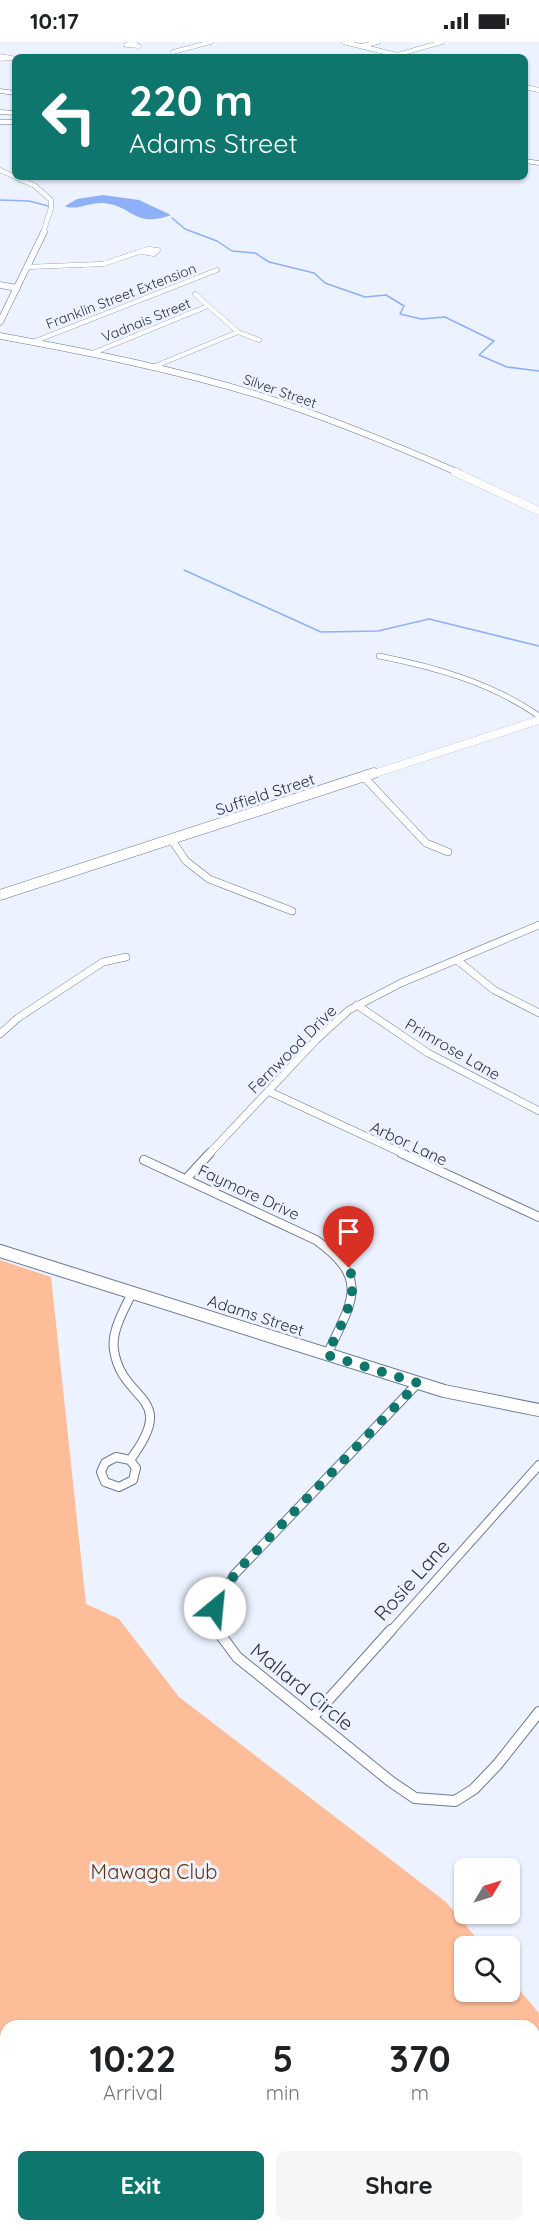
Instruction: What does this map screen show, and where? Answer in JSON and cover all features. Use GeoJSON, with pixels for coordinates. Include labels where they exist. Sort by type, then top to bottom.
{"type":"FeatureCollection","features":[{"type":"Feature","properties":{"kind":"street"},"geometry":{"type":"LineString","coordinates":[[173,52],[211,42]]}},
{"type":"Feature","properties":{"kind":"street"},"geometry":{"type":"LineString","coordinates":[[344,42],[393,54]]}},
{"type":"Feature","properties":{"kind":"street"},"geometry":{"type":"LineString","coordinates":[[362,46],[378,42]]}},
{"type":"Feature","properties":{"kind":"street"},"geometry":{"type":"LineString","coordinates":[[400,54],[442,42]]}},
{"type":"Feature","properties":{"kind":"street"},"geometry":{"type":"LineString","coordinates":[[0,322],[46,230],[53,211],[53,204],[40,190],[20,180]]}},
{"type":"Feature","properties":{"kind":"street"},"geometry":{"type":"LineString","coordinates":[[27,267],[103,264],[142,252]]}},
{"type":"Feature","properties":{"kind":"street","name":"Franklin Street Extension"},"geometry":{"type":"LineString","coordinates":[[33,342],[218,270]]}},
{"type":"Feature","properties":{"kind":"street"},"geometry":{"type":"LineString","coordinates":[[0,285],[16,288]]}},
{"type":"Feature","properties":{"kind":"street"},"geometry":{"type":"LineString","coordinates":[[195,294],[238,332],[259,340]]}},
{"type":"Feature","properties":{"kind":"street","name":"Vadnais Street"},"geometry":{"type":"LineString","coordinates":[[93,353],[208,306]]}},
{"type":"Feature","properties":{"kind":"street"},"geometry":{"type":"LineString","coordinates":[[153,367],[238,332]]}},
{"type":"Feature","properties":{"kind":"street","name":"Silver Street"},"geometry":{"type":"LineString","coordinates":[[0,336],[93,353],[153,367],[227,386],[297,408],[468,477],[539,511]]}},
{"type":"Feature","properties":{"kind":"street"},"geometry":{"type":"LineString","coordinates":[[379,656],[417,663],[452,675],[514,700],[539,718]]}},
{"type":"Feature","properties":{"kind":"street","name":"Suffield Street"},"geometry":{"type":"LineString","coordinates":[[0,895],[539,718]]}},
{"type":"Feature","properties":{"kind":"street"},"geometry":{"type":"LineString","coordinates":[[364,777],[426,843],[448,852]]}},
{"type":"Feature","properties":{"kind":"street"},"geometry":{"type":"LineString","coordinates":[[171,840],[186,861],[209,879],[292,911]]}},
{"type":"Feature","properties":{"kind":"street","name":"Fernwood Drive"},"geometry":{"type":"LineString","coordinates":[[186,1179],[328,1028],[357,1005],[401,983],[539,925]]}},
{"type":"Feature","properties":{"kind":"street"},"geometry":{"type":"LineString","coordinates":[[0,1034],[18,1018],[103,962],[126,957]]}},
{"type":"Feature","properties":{"kind":"street"},"geometry":{"type":"LineString","coordinates":[[457,960],[494,990],[539,1013]]}},
{"type":"Feature","properties":{"kind":"street","name":"Primrose Lane"},"geometry":{"type":"LineString","coordinates":[[357,1005],[428,1053],[539,1111]]}},
{"type":"Feature","properties":{"kind":"street","name":"Arbor Lane"},"geometry":{"type":"LineString","coordinates":[[268,1091],[539,1217]]}},
{"type":"Feature","properties":{"kind":"street","name":"Faymore Drive"},"geometry":{"type":"LineString","coordinates":[[144,1160],[316,1240],[345,1262],[352,1277],[352,1294],[327,1355]]}},
{"type":"Feature","properties":{"kind":"street","name":"Adams Street"},"geometry":{"type":"LineString","coordinates":[[0,1251],[444,1391],[539,1410]]}},
{"type":"Feature","properties":{"kind":"street"},"geometry":{"type":"LineString","coordinates":[[130,1460],[142,1445],[150,1417],[143,1395],[121,1370],[114,1352],[115,1334],[132,1293]]}},
{"type":"Feature","properties":{"kind":"street","name":"Mallard Circle"},"geometry":{"type":"LineString","coordinates":[[418,1383],[240,1568],[224,1589],[215,1608],[217,1632],[229,1650],[312,1718],[406,1793],[421,1799],[448,1802],[462,1798],[482,1782],[539,1712]]}},
{"type":"Feature","properties":{"kind":"street","name":"Rosie Lane"},"geometry":{"type":"LineString","coordinates":[[312,1718],[539,1465]]}},
{"type":"Feature","properties":{"kind":"green space","name":"Mawaga Club"},"geometry":{"type":"Polygon","coordinates":[[[0,1260],[51,1277],[86,1604],[119,1619],[179,1697],[446,1902],[454,1911],[454,1924],[465,1924],[475,1936],[454,1936],[454,2002],[520,2002],[520,1991],[539,2013],[539,2020],[0,2020],[0,1260]]]}},
{"type":"Feature","properties":{"kind":"water"},"geometry":{"type":"Polygon","coordinates":[[[103,195],[139,200],[171,215],[159,219],[141,218],[121,208],[103,203],[73,208],[65,206],[77,199],[103,195]]]}},
{"type":"Feature","properties":{"kind":"waterway"},"geometry":{"type":"LineString","coordinates":[[0,200],[29,201],[48,206]]}},
{"type":"Feature","properties":{"kind":"waterway"},"geometry":{"type":"LineString","coordinates":[[172,218],[185,229],[217,241],[232,251],[255,253],[269,262],[314,273],[325,283],[365,297],[386,295],[404,306],[400,314],[421,319],[445,317],[494,341],[479,355],[507,367],[539,371]]}},
{"type":"Feature","properties":{"kind":"waterway"},"geometry":{"type":"LineString","coordinates":[[184,570],[321,632],[378,631],[429,619],[539,646]]}},
{"type":"Feature","properties":{"kind":"route"},"geometry":{"type":"LineString","coordinates":[[215,1608],[224,1589],[240,1568],[418,1383],[327,1355],[351,1300],[353,1282],[349,1268]]}}]}
